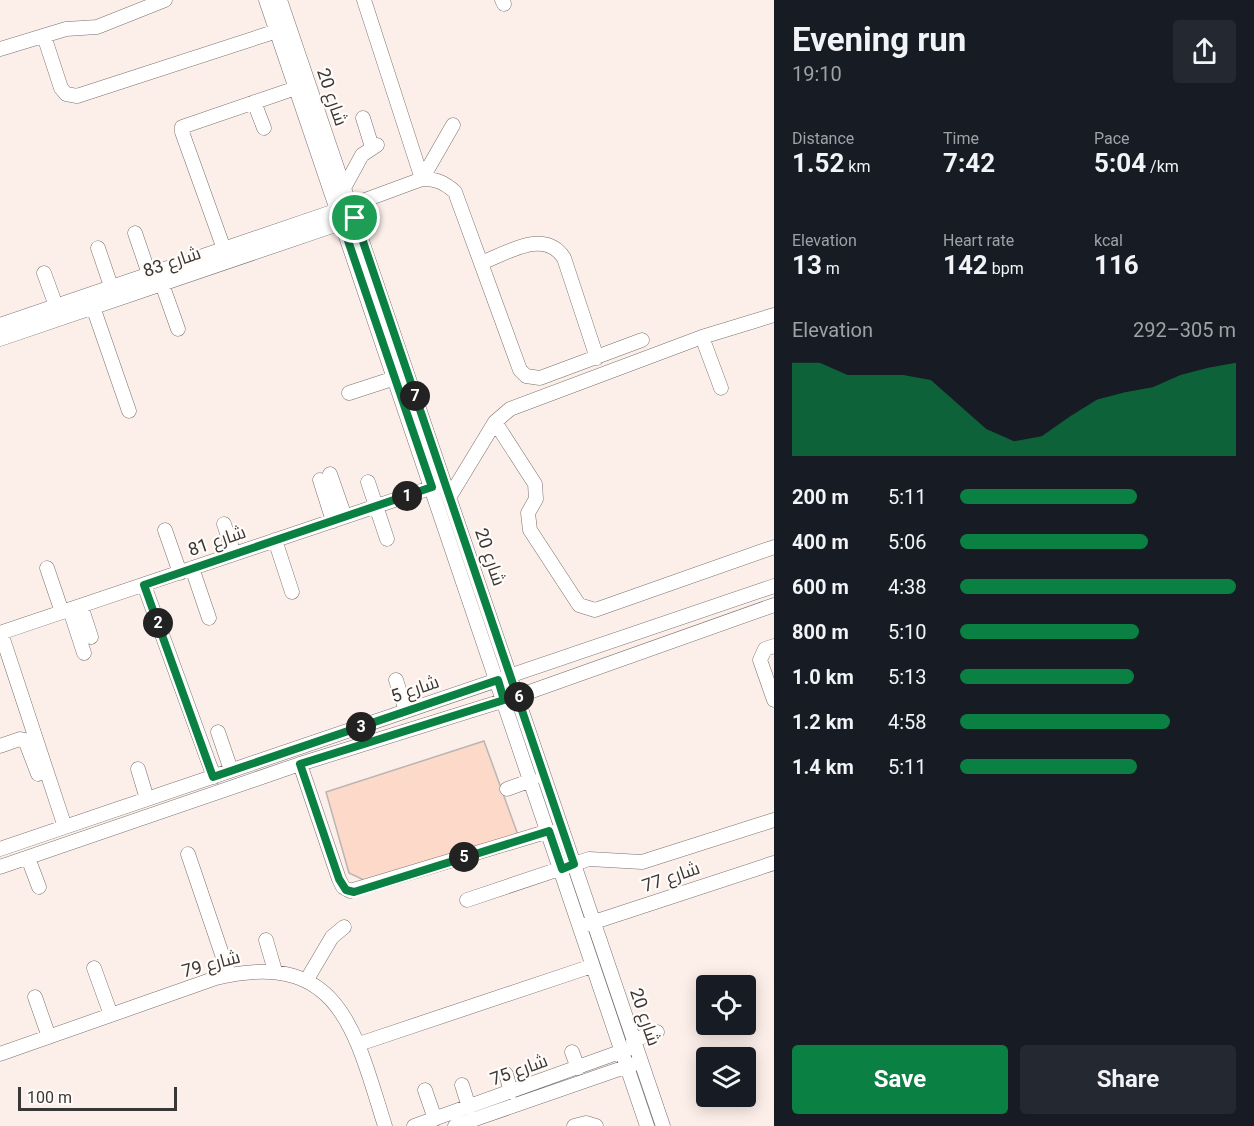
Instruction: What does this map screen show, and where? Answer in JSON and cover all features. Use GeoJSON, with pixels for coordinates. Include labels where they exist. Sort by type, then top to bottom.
{"type":"FeatureCollection","features":[{"type":"Feature","properties":{"kind":"street"},"geometry":{"type":"LineString","coordinates":[[0,49],[66,29],[97,27],[165,0]]}},
{"type":"Feature","properties":{"kind":"street","name":"شارع 20"},"geometry":{"type":"LineString","coordinates":[[266,0],[296,88],[344,188],[346,214],[395,378],[442,489],[504,700],[549,831],[568,867]]}},
{"type":"Feature","properties":{"kind":"street","name":"شارع 20"},"geometry":{"type":"LineString","coordinates":[[280,0],[316,127],[442,489],[518,696],[586,924],[641,1061],[663,1126]]}},
{"type":"Feature","properties":{"kind":"street"},"geometry":{"type":"LineString","coordinates":[[364,0],[422,179]]}},
{"type":"Feature","properties":{"kind":"street"},"geometry":{"type":"LineString","coordinates":[[44,36],[61,88],[66,94],[77,96],[277,31]]}},
{"type":"Feature","properties":{"kind":"street"},"geometry":{"type":"LineString","coordinates":[[224,249],[182,127],[296,88]]}},
{"type":"Feature","properties":{"kind":"street"},"geometry":{"type":"LineString","coordinates":[[254,102],[264,128]]}},
{"type":"Feature","properties":{"kind":"street"},"geometry":{"type":"LineString","coordinates":[[344,188],[362,155],[375,146],[363,118]]}},
{"type":"Feature","properties":{"kind":"street"},"geometry":{"type":"LineString","coordinates":[[422,179],[453,125]]}},
{"type":"Feature","properties":{"kind":"street"},"geometry":{"type":"LineString","coordinates":[[346,214],[422,179],[434,178],[446,183],[455,192],[520,370],[526,376],[540,378],[642,340]]}},
{"type":"Feature","properties":{"kind":"street","name":"شارع 83"},"geometry":{"type":"LineString","coordinates":[[0,339],[93,307],[149,274],[224,249],[346,214]]}},
{"type":"Feature","properties":{"kind":"street","name":"شارع 83"},"geometry":{"type":"LineString","coordinates":[[0,325],[56,306],[162,284],[346,214]]}},
{"type":"Feature","properties":{"kind":"street"},"geometry":{"type":"LineString","coordinates":[[135,233],[149,274]]}},
{"type":"Feature","properties":{"kind":"street"},"geometry":{"type":"LineString","coordinates":[[481,263],[536,242],[547,242],[558,248],[564,258],[597,358]]}},
{"type":"Feature","properties":{"kind":"street"},"geometry":{"type":"LineString","coordinates":[[98,248],[114,293]]}},
{"type":"Feature","properties":{"kind":"street"},"geometry":{"type":"LineString","coordinates":[[44,273],[56,306]]}},
{"type":"Feature","properties":{"kind":"street"},"geometry":{"type":"LineString","coordinates":[[162,284],[178,329]]}},
{"type":"Feature","properties":{"kind":"street"},"geometry":{"type":"LineString","coordinates":[[93,307],[129,411]]}},
{"type":"Feature","properties":{"kind":"street"},"geometry":{"type":"LineString","coordinates":[[442,489],[495,422],[510,409],[702,338],[774,315]]}},
{"type":"Feature","properties":{"kind":"street"},"geometry":{"type":"LineString","coordinates":[[702,338],[721,388]]}},
{"type":"Feature","properties":{"kind":"street"},"geometry":{"type":"LineString","coordinates":[[349,393],[395,378]]}},
{"type":"Feature","properties":{"kind":"street"},"geometry":{"type":"LineString","coordinates":[[495,422],[535,483],[536,499],[528,513],[530,530],[579,605],[586,609],[595,610],[774,547]]}},
{"type":"Feature","properties":{"kind":"street"},"geometry":{"type":"LineString","coordinates":[[325,477],[339,519]]}},
{"type":"Feature","properties":{"kind":"street"},"geometry":{"type":"LineString","coordinates":[[368,482],[387,539]]}},
{"type":"Feature","properties":{"kind":"street","name":"شارع 81"},"geometry":{"type":"LineString","coordinates":[[1,633],[376,506],[442,489]]}},
{"type":"Feature","properties":{"kind":"street"},"geometry":{"type":"LineString","coordinates":[[224,524],[234,554]]}},
{"type":"Feature","properties":{"kind":"street"},"geometry":{"type":"LineString","coordinates":[[165,530],[209,618]]}},
{"type":"Feature","properties":{"kind":"street"},"geometry":{"type":"LineString","coordinates":[[276,540],[292,592]]}},
{"type":"Feature","properties":{"kind":"street"},"geometry":{"type":"LineString","coordinates":[[46,568],[71,609],[92,637]]}},
{"type":"Feature","properties":{"kind":"street"},"geometry":{"type":"LineString","coordinates":[[144,585],[213,777]]}},
{"type":"Feature","properties":{"kind":"street","name":"شارع 5"},"geometry":{"type":"LineString","coordinates":[[0,849],[774,586]]}},
{"type":"Feature","properties":{"kind":"street","name":"شارع 5"},"geometry":{"type":"LineString","coordinates":[[0,867],[300,764],[518,696],[774,605]]}},
{"type":"Feature","properties":{"kind":"street"},"geometry":{"type":"LineString","coordinates":[[71,609],[84,653]]}},
{"type":"Feature","properties":{"kind":"street"},"geometry":{"type":"LineString","coordinates":[[1,633],[66,844]]}},
{"type":"Feature","properties":{"kind":"street"},"geometry":{"type":"LineString","coordinates":[[774,646],[765,649],[760,660],[774,700]]}},
{"type":"Feature","properties":{"kind":"street"},"geometry":{"type":"LineString","coordinates":[[0,658],[5,673]]}},
{"type":"Feature","properties":{"kind":"street"},"geometry":{"type":"LineString","coordinates":[[396,680],[406,711]]}},
{"type":"Feature","properties":{"kind":"street"},"geometry":{"type":"LineString","coordinates":[[218,732],[231,770]]}},
{"type":"Feature","properties":{"kind":"street"},"geometry":{"type":"LineString","coordinates":[[0,746],[20,739],[25,740],[61,828]]}},
{"type":"Feature","properties":{"kind":"street"},"geometry":{"type":"LineString","coordinates":[[300,764],[339,879],[343,887],[350,891],[549,831]]}},
{"type":"Feature","properties":{"kind":"street"},"geometry":{"type":"LineString","coordinates":[[134,772],[143,800]]}},
{"type":"Feature","properties":{"kind":"street"},"geometry":{"type":"LineString","coordinates":[[507,789],[532,780]]}},
{"type":"Feature","properties":{"kind":"street"},"geometry":{"type":"LineString","coordinates":[[467,900],[589,860],[642,862],[774,820]]}},
{"type":"Feature","properties":{"kind":"street"},"geometry":{"type":"LineString","coordinates":[[188,854],[229,975]]}},
{"type":"Feature","properties":{"kind":"street"},"geometry":{"type":"LineString","coordinates":[[28,858],[39,887]]}},
{"type":"Feature","properties":{"kind":"street","name":"شارع 77"},"geometry":{"type":"LineString","coordinates":[[586,924],[774,862]]}},
{"type":"Feature","properties":{"kind":"street","name":"شارع 20"},"geometry":{"type":"LineString","coordinates":[[586,924],[592,966],[647,1126]]}},
{"type":"Feature","properties":{"kind":"street"},"geometry":{"type":"LineString","coordinates":[[306,981],[332,937],[344,927]]}},
{"type":"Feature","properties":{"kind":"street"},"geometry":{"type":"LineString","coordinates":[[266,940],[275,971]]}},
{"type":"Feature","properties":{"kind":"street"},"geometry":{"type":"LineString","coordinates":[[359,1044],[592,966]]}},
{"type":"Feature","properties":{"kind":"street"},"geometry":{"type":"LineString","coordinates":[[94,968],[111,1015]]}},
{"type":"Feature","properties":{"kind":"street","name":"شارع 79"},"geometry":{"type":"LineString","coordinates":[[0,1054],[229,975],[252,971],[275,971],[306,981],[336,1004],[359,1044],[385,1126]]}},
{"type":"Feature","properties":{"kind":"street"},"geometry":{"type":"LineString","coordinates":[[35,997],[49,1037]]}},
{"type":"Feature","properties":{"kind":"street","name":"شارع 75"},"geometry":{"type":"LineString","coordinates":[[414,1126],[511,1092],[549,1073],[578,1068],[622,1052],[634,1043],[657,1032]]}},
{"type":"Feature","properties":{"kind":"street"},"geometry":{"type":"LineString","coordinates":[[572,1052],[578,1068]]}},
{"type":"Feature","properties":{"kind":"street","name":"شارع 75"},"geometry":{"type":"LineString","coordinates":[[455,1126],[489,1120],[641,1061]]}},
{"type":"Feature","properties":{"kind":"street"},"geometry":{"type":"LineString","coordinates":[[506,1074],[511,1092]]}},
{"type":"Feature","properties":{"kind":"street"},"geometry":{"type":"LineString","coordinates":[[462,1085],[469,1107]]}},
{"type":"Feature","properties":{"kind":"street"},"geometry":{"type":"LineString","coordinates":[[425,1090],[435,1119]]}},
{"type":"Feature","properties":{"kind":"street"},"geometry":{"type":"LineString","coordinates":[[574,1126],[586,1123],[596,1126]]}},
{"type":"Feature","properties":{"kind":"shaded area"},"geometry":{"type":"Polygon","coordinates":[[[0,0],[774,0],[774,1126],[0,1126],[0,0]]]}},
{"type":"Feature","properties":{"kind":"building"},"geometry":{"type":"Polygon","coordinates":[[[484,741],[518,835],[370,883],[349,873],[326,792],[484,741]]]}},
{"type":"Feature","properties":{"kind":"route"},"geometry":{"type":"LineString","coordinates":[[355,218],[574,864],[562,869],[549,831],[354,892],[346,890],[340,883],[300,764],[504,700],[498,680],[213,777],[144,585],[432,487],[342,223],[355,218]]}}]}
